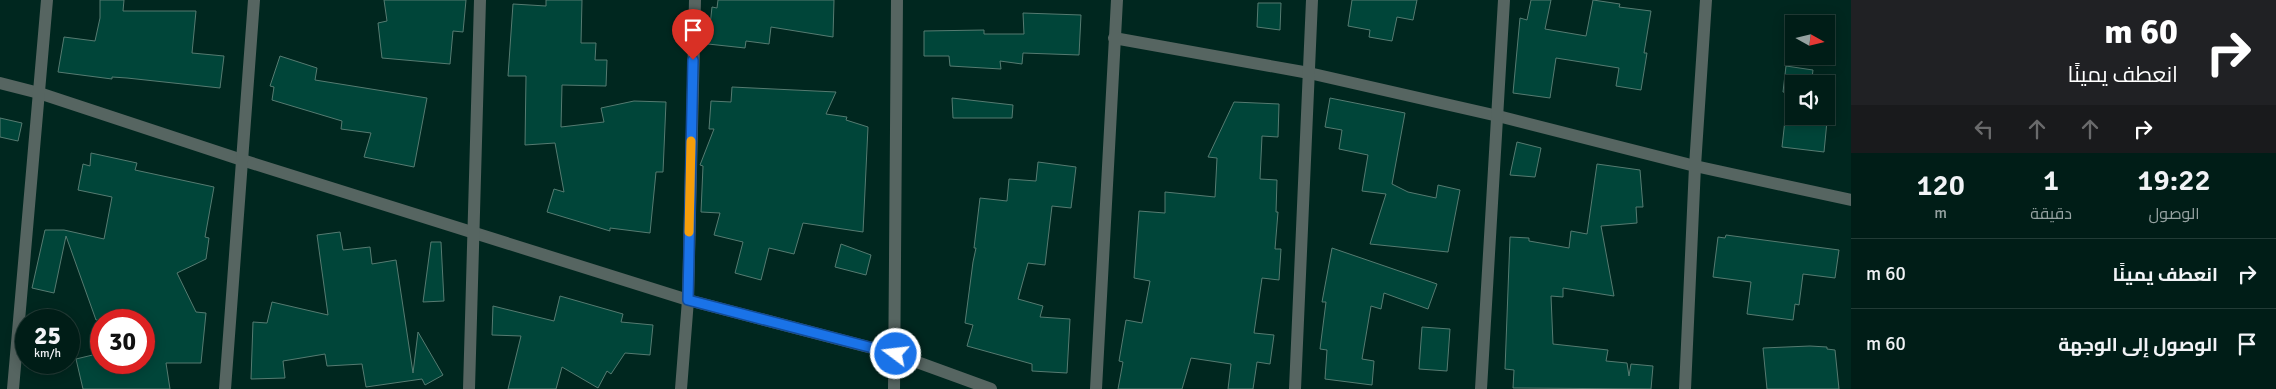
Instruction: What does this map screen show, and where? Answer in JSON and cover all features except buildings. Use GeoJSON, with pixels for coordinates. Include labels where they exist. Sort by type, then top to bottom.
{"type":"FeatureCollection","features":[{"type":"Feature","properties":{"kind":"street"},"geometry":{"type":"LineString","coordinates":[[13,389],[47,0]]}},
{"type":"Feature","properties":{"kind":"street"},"geometry":{"type":"LineString","coordinates":[[225,389],[254,0]]}},
{"type":"Feature","properties":{"kind":"street"},"geometry":{"type":"LineString","coordinates":[[469,389],[480,0]]}},
{"type":"Feature","properties":{"kind":"street"},"geometry":{"type":"LineString","coordinates":[[681,389],[688,300],[694,0]]}},
{"type":"Feature","properties":{"kind":"street"},"geometry":{"type":"LineString","coordinates":[[894,389],[896,354],[897,0]]}},
{"type":"Feature","properties":{"kind":"street"},"geometry":{"type":"LineString","coordinates":[[1096,389],[1117,0]]}},
{"type":"Feature","properties":{"kind":"street"},"geometry":{"type":"LineString","coordinates":[[1295,389],[1312,0]]}},
{"type":"Feature","properties":{"kind":"street"},"geometry":{"type":"LineString","coordinates":[[1482,389],[1504,0]]}},
{"type":"Feature","properties":{"kind":"street"},"geometry":{"type":"LineString","coordinates":[[1686,389],[1706,0]]}},
{"type":"Feature","properties":{"kind":"street"},"geometry":{"type":"LineString","coordinates":[[1114,38],[1309,73],[1498,116],[1696,166],[1851,200]]}},
{"type":"Feature","properties":{"kind":"street"},"geometry":{"type":"LineString","coordinates":[[0,83],[39,93],[242,160],[688,300],[896,354],[992,389]]}},
{"type":"Feature","properties":{"kind":"slow traffic"},"geometry":{"type":"LineString","coordinates":[[689,232],[691,141]]}},
{"type":"Feature","properties":{"kind":"route"},"geometry":{"type":"LineString","coordinates":[[693,60],[688,300],[896,354]]}}]}
